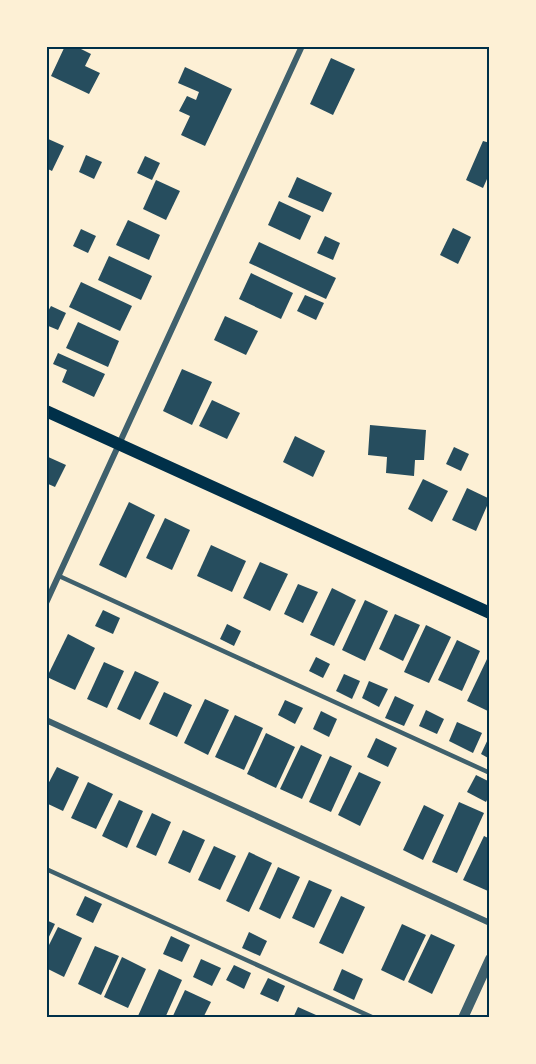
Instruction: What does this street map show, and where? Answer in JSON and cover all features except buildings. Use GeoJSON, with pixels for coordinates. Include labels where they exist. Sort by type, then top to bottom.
{"type":"FeatureCollection","features":[{"type":"Feature","properties":{"kind":"main road"},"geometry":{"type":"LineString","coordinates":[[46,411],[489,613]]}},
{"type":"Feature","properties":{"kind":"street"},"geometry":{"type":"LineString","coordinates":[[46,603],[302,46]]}},
{"type":"Feature","properties":{"kind":"street"},"geometry":{"type":"LineString","coordinates":[[46,720],[489,923]]}},
{"type":"Feature","properties":{"kind":"street"},"geometry":{"type":"LineString","coordinates":[[463,1017],[489,959]]}},
{"type":"Feature","properties":{"kind":"lane"},"geometry":{"type":"LineString","coordinates":[[59,576],[489,773]]}},
{"type":"Feature","properties":{"kind":"lane"},"geometry":{"type":"LineString","coordinates":[[46,869],[374,1017]]}}]}
